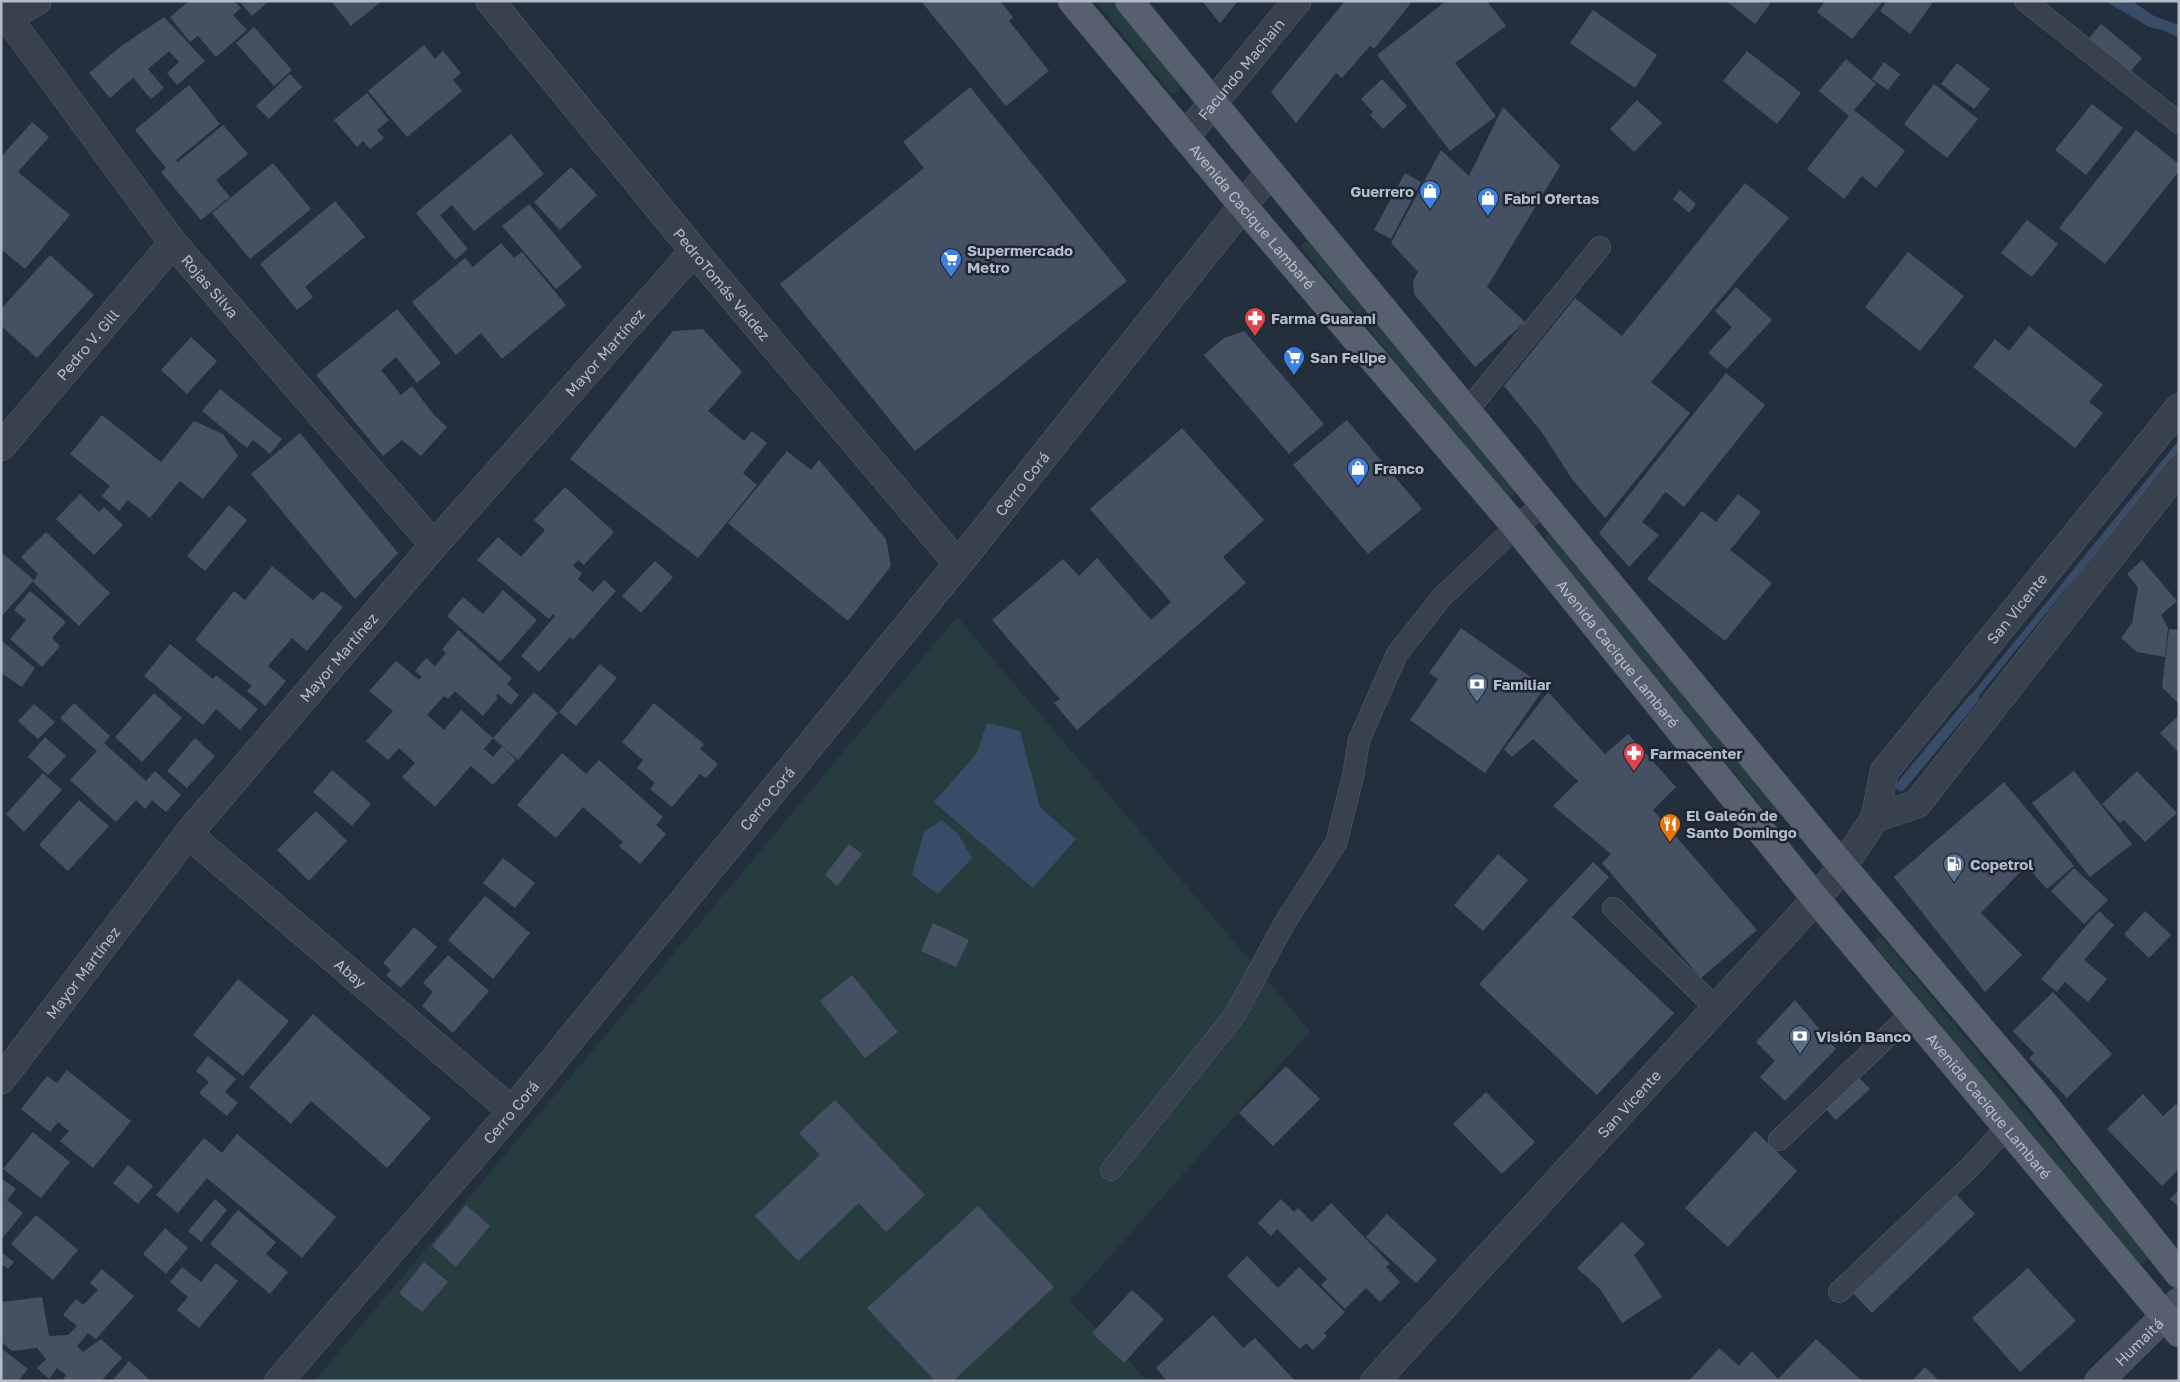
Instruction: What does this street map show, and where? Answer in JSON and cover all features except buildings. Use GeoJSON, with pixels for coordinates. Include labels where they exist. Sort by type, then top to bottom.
{"type":"FeatureCollection","features":[{"type":"Feature","properties":{"kind":"main road","name":"Avenida Cacique Lambaré"},"geometry":{"type":"LineString","coordinates":[[1072,1],[1244,208],[1516,526],[1816,898],[2006,1127],[2174,1317]]}},
{"type":"Feature","properties":{"kind":"main road"},"geometry":{"type":"LineString","coordinates":[[1129,1],[1843,866],[2034,1092],[2179,1274]]}},
{"type":"Feature","properties":{"kind":"street"},"geometry":{"type":"LineString","coordinates":[[4,16],[37,1]]}},
{"type":"Feature","properties":{"kind":"street","name":"PedroTomás Valdez"},"geometry":{"type":"LineString","coordinates":[[490,1],[694,251],[958,564]]}},
{"type":"Feature","properties":{"kind":"street","name":"Facundo Machain"},"geometry":{"type":"LineString","coordinates":[[1185,137],[1297,1]]}},
{"type":"Feature","properties":{"kind":"street","name":"Rojas Silva"},"geometry":{"type":"LineString","coordinates":[[4,16],[174,243],[434,545]]}},
{"type":"Feature","properties":{"kind":"street"},"geometry":{"type":"LineString","coordinates":[[1244,208],[1270,172]]}},
{"type":"Feature","properties":{"kind":"street","name":"Cerro Corá"},"geometry":{"type":"LineString","coordinates":[[279,1381],[512,1111],[958,564],[1244,208]]}},
{"type":"Feature","properties":{"kind":"street","name":"Pedro V. Gill"},"geometry":{"type":"LineString","coordinates":[[1,447],[174,243]]}},
{"type":"Feature","properties":{"kind":"street","name":"Mayor Martínez"},"geometry":{"type":"LineString","coordinates":[[1,1080],[188,834],[434,545],[694,251]]}},
{"type":"Feature","properties":{"kind":"street","name":"San Vicente"},"geometry":{"type":"LineString","coordinates":[[1374,1381],[1716,1008],[1843,866],[1875,818],[1884,772],[2179,408]]}},
{"type":"Feature","properties":{"kind":"street"},"geometry":{"type":"LineString","coordinates":[[1875,818],[1917,804],[2179,469]]}},
{"type":"Feature","properties":{"kind":"street","name":"Abay"},"geometry":{"type":"LineString","coordinates":[[188,834],[512,1111]]}},
{"type":"Feature","properties":{"kind":"street","name":"Humaitá"},"geometry":{"type":"LineString","coordinates":[[2099,1381],[2174,1317]]}},
{"type":"Feature","properties":{"kind":"lane"},"geometry":{"type":"LineString","coordinates":[[2025,1],[2179,123]]}},
{"type":"Feature","properties":{"kind":"lane"},"geometry":{"type":"LineString","coordinates":[[1467,411],[1600,247]]}},
{"type":"Feature","properties":{"kind":"lane"},"geometry":{"type":"LineString","coordinates":[[1111,1170],[1236,1015],[1284,924],[1336,843],[1353,777],[1359,740],[1398,654],[1442,597],[1516,526],[1544,504]]}},
{"type":"Feature","properties":{"kind":"lane"},"geometry":{"type":"LineString","coordinates":[[1613,908],[1716,1008]]}},
{"type":"Feature","properties":{"kind":"lane"},"geometry":{"type":"LineString","coordinates":[[1779,1140],[1912,1012]]}},
{"type":"Feature","properties":{"kind":"lane"},"geometry":{"type":"LineString","coordinates":[[1839,1292],[1970,1167],[2006,1127]]}},
{"type":"Feature","properties":{"kind":"green space"},"geometry":{"type":"Polygon","coordinates":[[[1095,1],[1110,1],[1180,85],[1179,91],[1176,94],[1171,93],[1095,1]]]}},
{"type":"Feature","properties":{"kind":"green space"},"geometry":{"type":"Polygon","coordinates":[[[1309,240],[1516,490],[1512,497],[1507,496],[1301,247],[1303,243],[1309,240]]]}},
{"type":"Feature","properties":{"kind":"green space"},"geometry":{"type":"Polygon","coordinates":[[[1547,533],[1552,534],[1779,810],[1774,816],[1769,815],[1544,541],[1547,533]]]}},
{"type":"Feature","properties":{"kind":"green space"},"geometry":{"type":"Polygon","coordinates":[[[957,617],[1310,1031],[1070,1301],[1148,1381],[315,1381],[957,617]]]}},
{"type":"Feature","properties":{"kind":"green space"},"geometry":{"type":"Polygon","coordinates":[[[1878,937],[1882,938],[2147,1255],[2146,1262],[2137,1263],[1874,944],[1878,937]]]}},
{"type":"Feature","properties":{"kind":"water"},"geometry":{"type":"Polygon","coordinates":[[[2105,1],[2132,1],[2154,16],[2179,25],[2179,38],[2165,31],[2149,27],[2105,1]]]}},
{"type":"Feature","properties":{"kind":"water"},"geometry":{"type":"Polygon","coordinates":[[[2179,440],[2179,450],[1968,709],[1963,705],[2179,440]]]}},
{"type":"Feature","properties":{"kind":"water"},"geometry":{"type":"Polygon","coordinates":[[[987,723],[1020,731],[1040,807],[1076,839],[1033,888],[934,802],[977,753],[987,723]]]}},
{"type":"Feature","properties":{"kind":"water"},"geometry":{"type":"Polygon","coordinates":[[[942,820],[958,834],[972,858],[938,894],[912,875],[924,832],[942,820]]]}},
{"type":"Feature","properties":{"kind":"waterway"},"geometry":{"type":"LineString","coordinates":[[1901,786],[1974,698]]}},
{"type":"Feature","properties":{"kind":"place","name":"Guerrero"},"geometry":{"type":"Point","coordinates":[1430,210]}},
{"type":"Feature","properties":{"kind":"place","name":"Fabri Ofertas"},"geometry":{"type":"Point","coordinates":[1488,217]}},
{"type":"Feature","properties":{"kind":"place","name":"Supermercado Metro"},"geometry":{"type":"Point","coordinates":[951,278]}},
{"type":"Feature","properties":{"kind":"place","name":"Farma Guarani"},"geometry":{"type":"Point","coordinates":[1255,337]}},
{"type":"Feature","properties":{"kind":"place","name":"San Felipe"},"geometry":{"type":"Point","coordinates":[1294,376]}},
{"type":"Feature","properties":{"kind":"place","name":"Franco"},"geometry":{"type":"Point","coordinates":[1358,487]}},
{"type":"Feature","properties":{"kind":"place","name":"Familiar"},"geometry":{"type":"Point","coordinates":[1477,703]}},
{"type":"Feature","properties":{"kind":"place","name":"Farmacenter"},"geometry":{"type":"Point","coordinates":[1634,772]}},
{"type":"Feature","properties":{"kind":"place","name":"El Galeón de Santo Domingo"},"geometry":{"type":"Point","coordinates":[1670,843]}},
{"type":"Feature","properties":{"kind":"place","name":"Copetrol"},"geometry":{"type":"Point","coordinates":[1954,883]}},
{"type":"Feature","properties":{"kind":"place","name":"Visión Banco"},"geometry":{"type":"Point","coordinates":[1800,1055]}}]}
